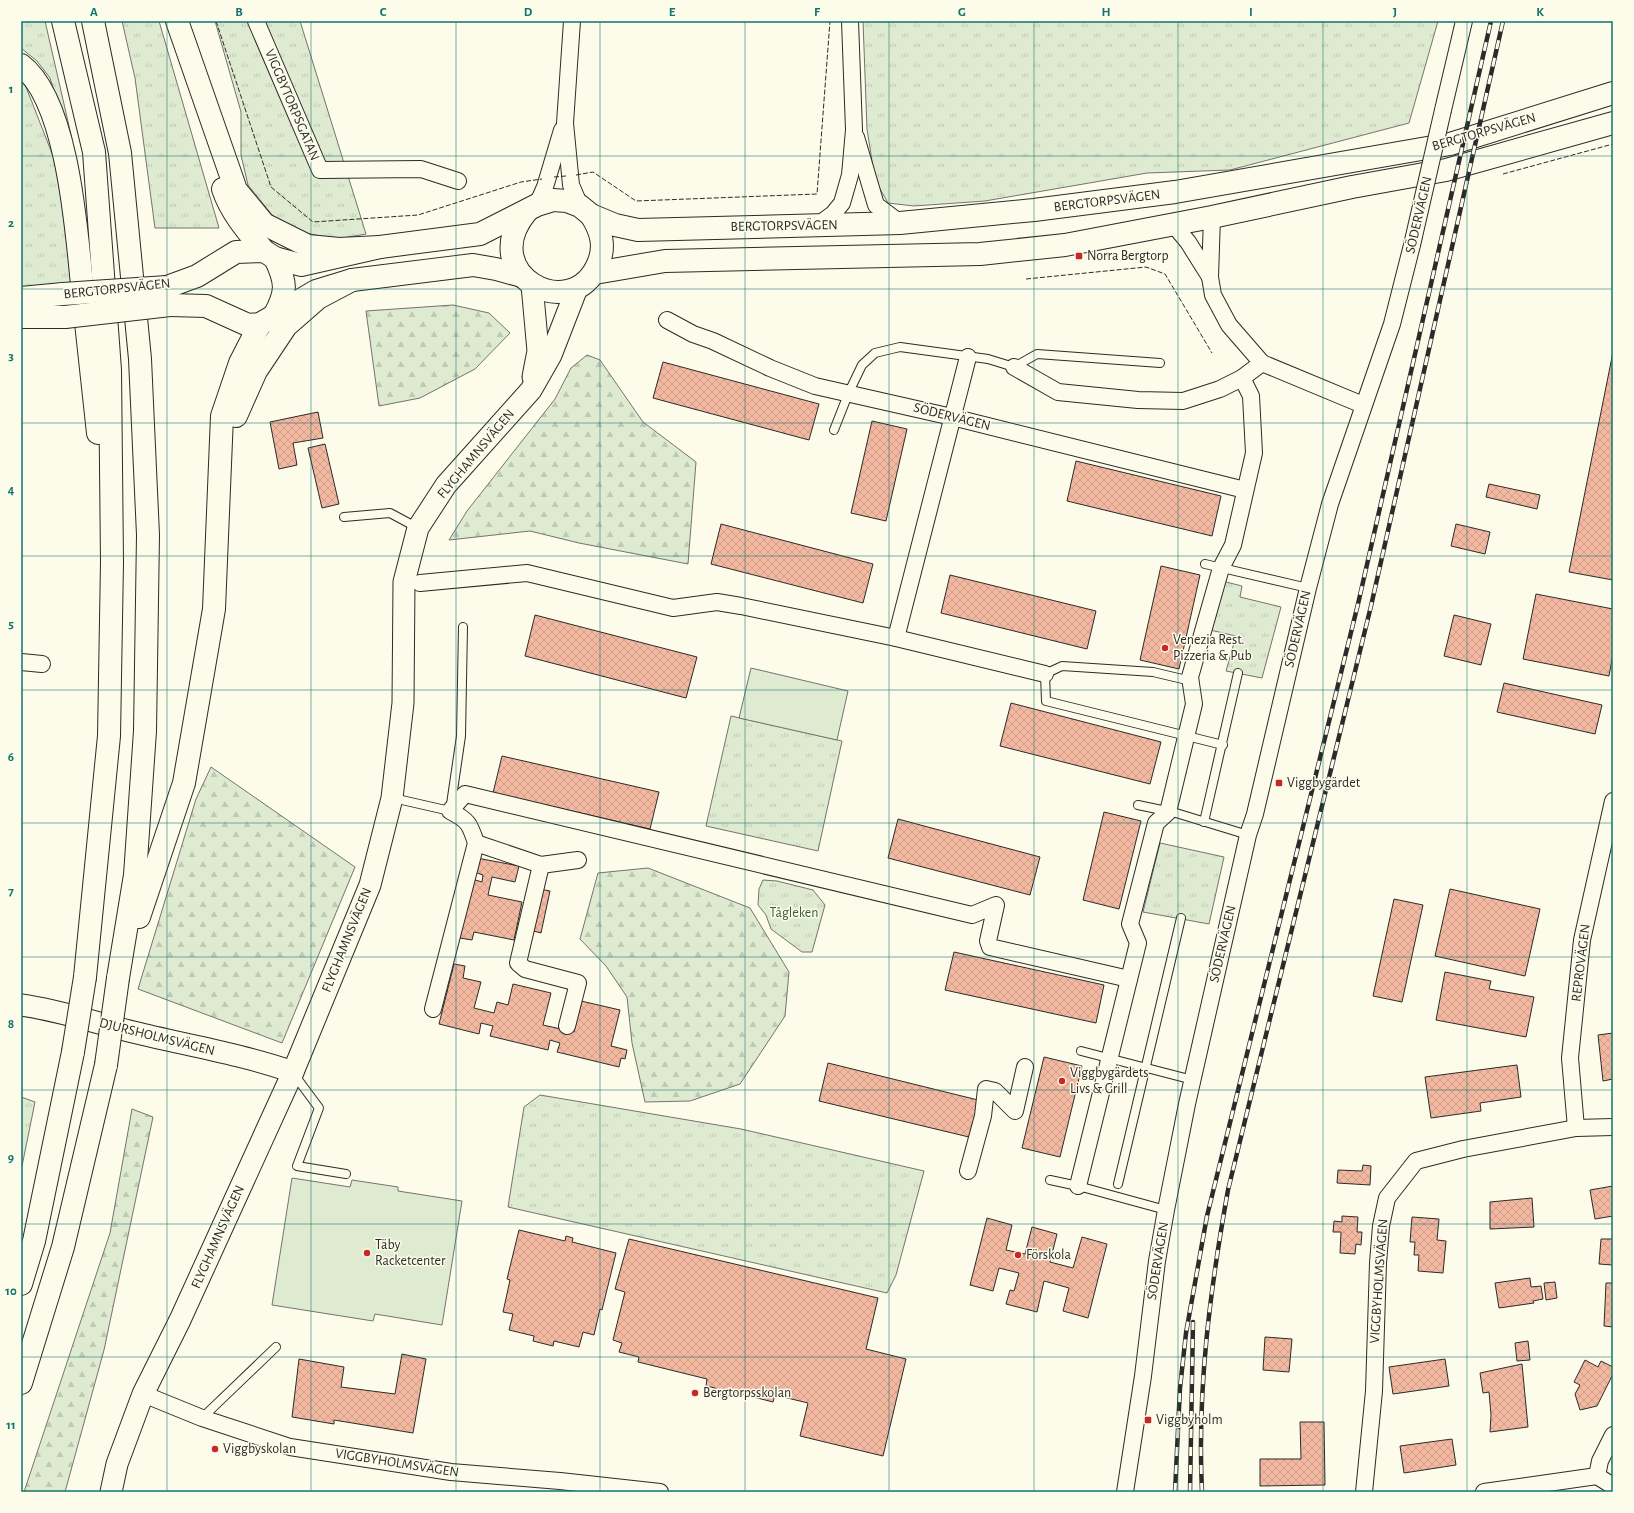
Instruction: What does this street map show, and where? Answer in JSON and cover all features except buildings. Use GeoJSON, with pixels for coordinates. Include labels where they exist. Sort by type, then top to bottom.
{"type":"FeatureCollection","features":[{"type":"Feature","properties":{"kind":"main road"},"geometry":{"type":"LineString","coordinates":[[21,1284],[34,1241],[73,1052],[85,977],[109,736],[112,562],[110,370],[94,152],[63,21]]}},
{"type":"Feature","properties":{"kind":"main road"},"geometry":{"type":"LineString","coordinates":[[21,1383],[63,1247],[106,1065],[118,978],[135,875],[146,731],[148,536],[140,358],[120,153],[93,21]]}},
{"type":"Feature","properties":{"kind":"main road"},"geometry":{"type":"LineString","coordinates":[[118,978],[184,783],[214,609],[222,416],[240,363],[267,320],[282,302],[286,287],[282,272],[270,254],[244,228],[226,197],[206,135],[180,27]]}},
{"type":"Feature","properties":{"kind":"main road"},"geometry":{"type":"LineString","coordinates":[[180,27],[236,190],[264,224],[308,246],[339,248],[380,247]]}},
{"type":"Feature","properties":{"kind":"main road"},"geometry":{"type":"LineString","coordinates":[[21,65],[28,70],[35,80],[53,114],[71,183],[112,562]]}},
{"type":"Feature","properties":{"kind":"main road","name":"BERGTORPSVÄGEN"},"geometry":{"type":"LineString","coordinates":[[21,317],[65,317],[169,296],[197,276],[236,252],[270,254],[301,265],[380,247],[480,234],[532,208],[553,200],[567,201],[615,225],[638,230],[900,223],[1034,210],[1175,192],[1450,144],[1613,93]]}},
{"type":"Feature","properties":{"kind":"main road","name":"BERGTORPSVÄGEN"},"geometry":{"type":"LineString","coordinates":[[595,272],[665,261],[980,254],[1065,245],[1212,217],[1352,187],[1446,170],[1613,122]]}},
{"type":"Feature","properties":{"kind":"main road"},"geometry":{"type":"LineString","coordinates":[[527,280],[515,265],[511,251],[512,237],[517,223],[532,208]]}},
{"type":"Feature","properties":{"kind":"main road"},"geometry":{"type":"LineString","coordinates":[[267,320],[316,291],[352,280],[473,265],[496,269],[527,280],[543,290],[562,292],[577,288],[587,281],[595,272],[602,254],[603,240],[599,227],[586,211]]}},
{"type":"Feature","properties":{"kind":"main road"},"geometry":{"type":"LineString","coordinates":[[220,454],[256,370],[286,326],[318,298],[352,280]]}},
{"type":"Feature","properties":{"kind":"main road","name":"BERGTORPSVÄGEN"},"geometry":{"type":"LineString","coordinates":[[21,298],[63,294],[169,296],[206,306],[248,325],[267,320]]}},
{"type":"Feature","properties":{"kind":"street","name":"VIGGBYTORPSGATAN"},"geometry":{"type":"LineString","coordinates":[[256,21],[320,170],[421,169],[458,181]]}},
{"type":"Feature","properties":{"kind":"street"},"geometry":{"type":"LineString","coordinates":[[572,21],[565,123],[571,184],[586,211]]}},
{"type":"Feature","properties":{"kind":"street"},"geometry":{"type":"LineString","coordinates":[[818,225],[833,214],[842,203],[850,174],[854,130],[850,21]]}},
{"type":"Feature","properties":{"kind":"street","name":"SÖDERVÄGEN"},"geometry":{"type":"LineString","coordinates":[[1125,1492],[1143,1376],[1157,1261],[1166,1210],[1193,1080],[1248,835],[1257,806],[1308,588],[1330,504],[1392,324],[1464,21]]}},
{"type":"Feature","properties":{"kind":"street"},"geometry":{"type":"LineString","coordinates":[[532,208],[545,188],[565,123]]}},
{"type":"Feature","properties":{"kind":"street"},"geometry":{"type":"LineString","coordinates":[[854,130],[876,205],[900,223]]}},
{"type":"Feature","properties":{"kind":"street"},"geometry":{"type":"LineString","coordinates":[[1212,217],[1210,277],[1213,295],[1229,325],[1262,362],[1363,405]]}},
{"type":"Feature","properties":{"kind":"street"},"geometry":{"type":"LineString","coordinates":[[1173,224],[1188,242],[1210,277]]}},
{"type":"Feature","properties":{"kind":"street"},"geometry":{"type":"LineString","coordinates":[[527,280],[538,351],[531,390]]}},
{"type":"Feature","properties":{"kind":"street","name":"FLYGHAMNSVÄGEN"},"geometry":{"type":"LineString","coordinates":[[112,1492],[117,1464],[143,1394],[180,1320],[293,1072],[370,885],[392,798],[403,702],[404,582],[418,528],[446,485],[531,390],[551,355],[577,288]]}},
{"type":"Feature","properties":{"kind":"street","name":"SÖDERVÄGEN"},"geometry":{"type":"LineString","coordinates":[[667,320],[693,334],[713,341],[770,368],[815,386],[849,392],[952,416],[1245,490]]}},
{"type":"Feature","properties":{"kind":"street"},"geometry":{"type":"LineString","coordinates":[[896,638],[968,357]]}},
{"type":"Feature","properties":{"kind":"street"},"geometry":{"type":"LineString","coordinates":[[1014,367],[1058,392],[1138,400],[1183,401],[1220,389],[1242,378],[1262,362]]}},
{"type":"Feature","properties":{"kind":"street"},"geometry":{"type":"LineString","coordinates":[[1078,1186],[1138,943],[1130,924],[1156,823],[1168,812],[1194,704],[1190,677],[1221,568],[1233,545],[1254,453],[1251,396],[1242,378]]}},
{"type":"Feature","properties":{"kind":"street"},"geometry":{"type":"LineString","coordinates":[[420,583],[527,573],[673,608],[717,602],[733,604],[896,638],[1045,674]]}},
{"type":"Feature","properties":{"kind":"street"},"geometry":{"type":"LineString","coordinates":[[21,662],[42,664]]}},
{"type":"Feature","properties":{"kind":"street"},"geometry":{"type":"LineString","coordinates":[[433,1009],[476,843],[470,825],[463,817],[450,811],[465,794],[972,915],[996,905],[988,941],[990,947],[1129,980]]}},
{"type":"Feature","properties":{"kind":"street","name":"REPROVÄGEN"},"geometry":{"type":"LineString","coordinates":[[1576,1128],[1570,1058],[1582,940],[1613,801]]}},
{"type":"Feature","properties":{"kind":"street"},"geometry":{"type":"LineString","coordinates":[[476,843],[541,865],[578,860]]}},
{"type":"Feature","properties":{"kind":"street"},"geometry":{"type":"LineString","coordinates":[[541,865],[518,963],[525,969],[578,983],[568,1026]]}},
{"type":"Feature","properties":{"kind":"street","name":"DJURSHOLMSVÄGEN"},"geometry":{"type":"LineString","coordinates":[[21,1005],[48,1009],[132,1032],[266,1063],[293,1072]]}},
{"type":"Feature","properties":{"kind":"street"},"geometry":{"type":"LineString","coordinates":[[968,1171],[983,1116],[986,1089],[995,1091],[1015,1111],[1025,1067]]}},
{"type":"Feature","properties":{"kind":"street","name":"VIGGBYHOLMSVÄGEN"},"geometry":{"type":"LineString","coordinates":[[1364,1492],[1374,1391],[1378,1262],[1381,1226],[1387,1198],[1416,1161],[1463,1149],[1576,1128],[1613,1127]]}},
{"type":"Feature","properties":{"kind":"street","name":"VIGGBYHOLMSVÄGEN"},"geometry":{"type":"LineString","coordinates":[[143,1394],[202,1418],[290,1447],[451,1472],[559,1486],[660,1492]]}},
{"type":"Feature","properties":{"kind":"street"},"geometry":{"type":"LineString","coordinates":[[1597,1476],[1600,1461],[1613,1435]]}},
{"type":"Feature","properties":{"kind":"street"},"geometry":{"type":"LineString","coordinates":[[1484,1492],[1597,1476],[1613,1486]]}},
{"type":"Feature","properties":{"kind":"lane"},"geometry":{"type":"LineString","coordinates":[[834,430],[849,392],[862,365],[875,353],[900,347],[988,359],[1014,367],[1037,354],[1160,363]]}},
{"type":"Feature","properties":{"kind":"lane"},"geometry":{"type":"LineString","coordinates":[[344,517],[390,513],[418,528]]}},
{"type":"Feature","properties":{"kind":"lane"},"geometry":{"type":"LineString","coordinates":[[1205,564],[1308,588]]}},
{"type":"Feature","properties":{"kind":"lane"},"geometry":{"type":"LineString","coordinates":[[392,798],[450,811],[461,736],[463,627]]}},
{"type":"Feature","properties":{"kind":"lane"},"geometry":{"type":"LineString","coordinates":[[1191,681],[1153,672],[1062,666],[1045,674],[1046,701],[1223,745]]}},
{"type":"Feature","properties":{"kind":"lane"},"geometry":{"type":"LineString","coordinates":[[1204,822],[1223,745],[1238,673]]}},
{"type":"Feature","properties":{"kind":"lane"},"geometry":{"type":"LineString","coordinates":[[1138,805],[1248,835]]}},
{"type":"Feature","properties":{"kind":"lane"},"geometry":{"type":"LineString","coordinates":[[1118,1184],[1181,918]]}},
{"type":"Feature","properties":{"kind":"lane"},"geometry":{"type":"LineString","coordinates":[[1081,1051],[1193,1080]]}},
{"type":"Feature","properties":{"kind":"lane"},"geometry":{"type":"LineString","coordinates":[[293,1072],[319,1108],[297,1166],[346,1174]]}},
{"type":"Feature","properties":{"kind":"lane"},"geometry":{"type":"LineString","coordinates":[[1050,1180],[1078,1186],[1166,1210]]}},
{"type":"Feature","properties":{"kind":"lane"},"geometry":{"type":"LineString","coordinates":[[202,1418],[276,1346]]}},
{"type":"Feature","properties":{"kind":"green space"},"geometry":{"type":"Polygon","coordinates":[[[21,21],[45,21],[72,139],[69,138],[50,78],[37,61],[21,48],[21,21]]]}},
{"type":"Feature","properties":{"kind":"green space"},"geometry":{"type":"Polygon","coordinates":[[[122,21],[159,21],[219,228],[155,228],[135,78],[122,21]]]}},
{"type":"Feature","properties":{"kind":"green space"},"geometry":{"type":"Polygon","coordinates":[[[215,21],[300,21],[366,234],[337,239],[305,233],[273,216],[248,185],[241,155],[241,112],[215,21]]]}},
{"type":"Feature","properties":{"kind":"green space"},"geometry":{"type":"Polygon","coordinates":[[[863,21],[1438,21],[1409,123],[1230,170],[1147,173],[985,201],[914,206],[888,203],[875,180],[867,129],[863,21]]]}},
{"type":"Feature","properties":{"kind":"green space"},"geometry":{"type":"Polygon","coordinates":[[[21,81],[26,87],[53,156],[75,256],[75,283],[21,287],[21,81]]]}},
{"type":"Feature","properties":{"kind":"green space"},"geometry":{"type":"Polygon","coordinates":[[[453,305],[489,313],[510,333],[475,369],[420,398],[379,406],[366,311],[453,305]]]}},
{"type":"Feature","properties":{"kind":"green space"},"geometry":{"type":"Polygon","coordinates":[[[587,355],[600,360],[643,422],[696,462],[688,564],[579,543],[530,531],[449,540],[467,511],[555,399],[571,368],[587,355]]]}},
{"type":"Feature","properties":{"kind":"green space"},"geometry":{"type":"Polygon","coordinates":[[[1222,581],[1242,586],[1240,597],[1281,607],[1262,678],[1226,671],[1236,636],[1210,630],[1222,581]]]}},
{"type":"Feature","properties":{"kind":"green space"},"geometry":{"type":"Polygon","coordinates":[[[751,668],[848,691],[837,740],[739,718],[751,668]]]}},
{"type":"Feature","properties":{"kind":"green space"},"geometry":{"type":"Polygon","coordinates":[[[731,716],[842,741],[818,851],[706,826],[731,716]]]}},
{"type":"Feature","properties":{"kind":"green space"},"geometry":{"type":"Polygon","coordinates":[[[211,767],[355,867],[282,1043],[138,989],[196,799],[211,767]]]}},
{"type":"Feature","properties":{"kind":"green space"},"geometry":{"type":"Polygon","coordinates":[[[1160,843],[1224,857],[1209,924],[1143,912],[1160,843]]]}},
{"type":"Feature","properties":{"kind":"green space"},"geometry":{"type":"Polygon","coordinates":[[[648,868],[750,908],[789,972],[785,1016],[740,1084],[690,1101],[645,1102],[632,1043],[627,997],[606,966],[580,939],[598,873],[648,868]]]}},
{"type":"Feature","properties":{"kind":"green space","name":"Tågleken"},"geometry":{"type":"Polygon","coordinates":[[[763,880],[777,881],[813,890],[825,905],[812,952],[802,952],[771,929],[766,915],[758,905],[759,889],[763,880]]]}},
{"type":"Feature","properties":{"kind":"green space"},"geometry":{"type":"Polygon","coordinates":[[[540,1095],[741,1129],[924,1171],[896,1275],[887,1293],[508,1207],[524,1107],[540,1095]]]}},
{"type":"Feature","properties":{"kind":"green space"},"geometry":{"type":"Polygon","coordinates":[[[21,1097],[35,1102],[21,1171],[21,1097]]]}},
{"type":"Feature","properties":{"kind":"green space"},"geometry":{"type":"Polygon","coordinates":[[[132,1109],[153,1117],[104,1350],[65,1492],[24,1492],[110,1233],[132,1109]]]}},
{"type":"Feature","properties":{"kind":"green space","name":"Täby Racketcenter"},"geometry":{"type":"Polygon","coordinates":[[[292,1178],[350,1187],[352,1180],[398,1187],[398,1191],[462,1201],[442,1325],[375,1314],[373,1321],[272,1305],[292,1178]]]}},
{"type":"Feature","properties":{"kind":"railway"},"geometry":{"type":"LineString","coordinates":[[1175,1492],[1180,1388],[1186,1333],[1207,1216],[1358,604],[1491,21]]}},
{"type":"Feature","properties":{"kind":"railway"},"geometry":{"type":"LineString","coordinates":[[1202,1492],[1201,1416],[1206,1340],[1228,1190],[1371,606],[1503,21]]}},
{"type":"Feature","properties":{"kind":"railway"},"geometry":{"type":"LineString","coordinates":[[1190,1492],[1193,1322]]}},
{"type":"Feature","properties":{"kind":"fence"},"geometry":{"type":"LineString","coordinates":[[216,21],[271,187],[313,222],[418,215],[521,182],[542,179]]}},
{"type":"Feature","properties":{"kind":"fence"},"geometry":{"type":"LineString","coordinates":[[576,175],[593,172],[636,201],[817,194],[830,21]]}},
{"type":"Feature","properties":{"kind":"fence"},"geometry":{"type":"LineString","coordinates":[[1503,174],[1613,144]]}},
{"type":"Feature","properties":{"kind":"fence"},"geometry":{"type":"LineString","coordinates":[[554,177],[566,176]]}},
{"type":"Feature","properties":{"kind":"fence"},"geometry":{"type":"LineString","coordinates":[[1026,279],[1146,267],[1165,274],[1212,353]]}},
{"type":"Feature","properties":{"kind":"place","name":"Norra Bergtorp"},"geometry":{"type":"Point","coordinates":[1079,256]}},
{"type":"Feature","properties":{"kind":"place","name":"Venezia Rest. Pizzeria & Pub"},"geometry":{"type":"Point","coordinates":[1165,648]}},
{"type":"Feature","properties":{"kind":"place","name":"Viggbygärdet"},"geometry":{"type":"Point","coordinates":[1279,783]}},
{"type":"Feature","properties":{"kind":"place","name":"Viggbygärdets Livs & Grill"},"geometry":{"type":"Point","coordinates":[1062,1081]}},
{"type":"Feature","properties":{"kind":"place","name":"Täby Racketcenter"},"geometry":{"type":"Point","coordinates":[367,1253]}},
{"type":"Feature","properties":{"kind":"place","name":"Förskola"},"geometry":{"type":"Point","coordinates":[1018,1255]}},
{"type":"Feature","properties":{"kind":"place","name":"Bergtorpsskolan"},"geometry":{"type":"Point","coordinates":[695,1393]}},
{"type":"Feature","properties":{"kind":"place","name":"Viggbyholm"},"geometry":{"type":"Point","coordinates":[1148,1420]}},
{"type":"Feature","properties":{"kind":"place","name":"Viggbyskolan"},"geometry":{"type":"Point","coordinates":[215,1449]}}]}
